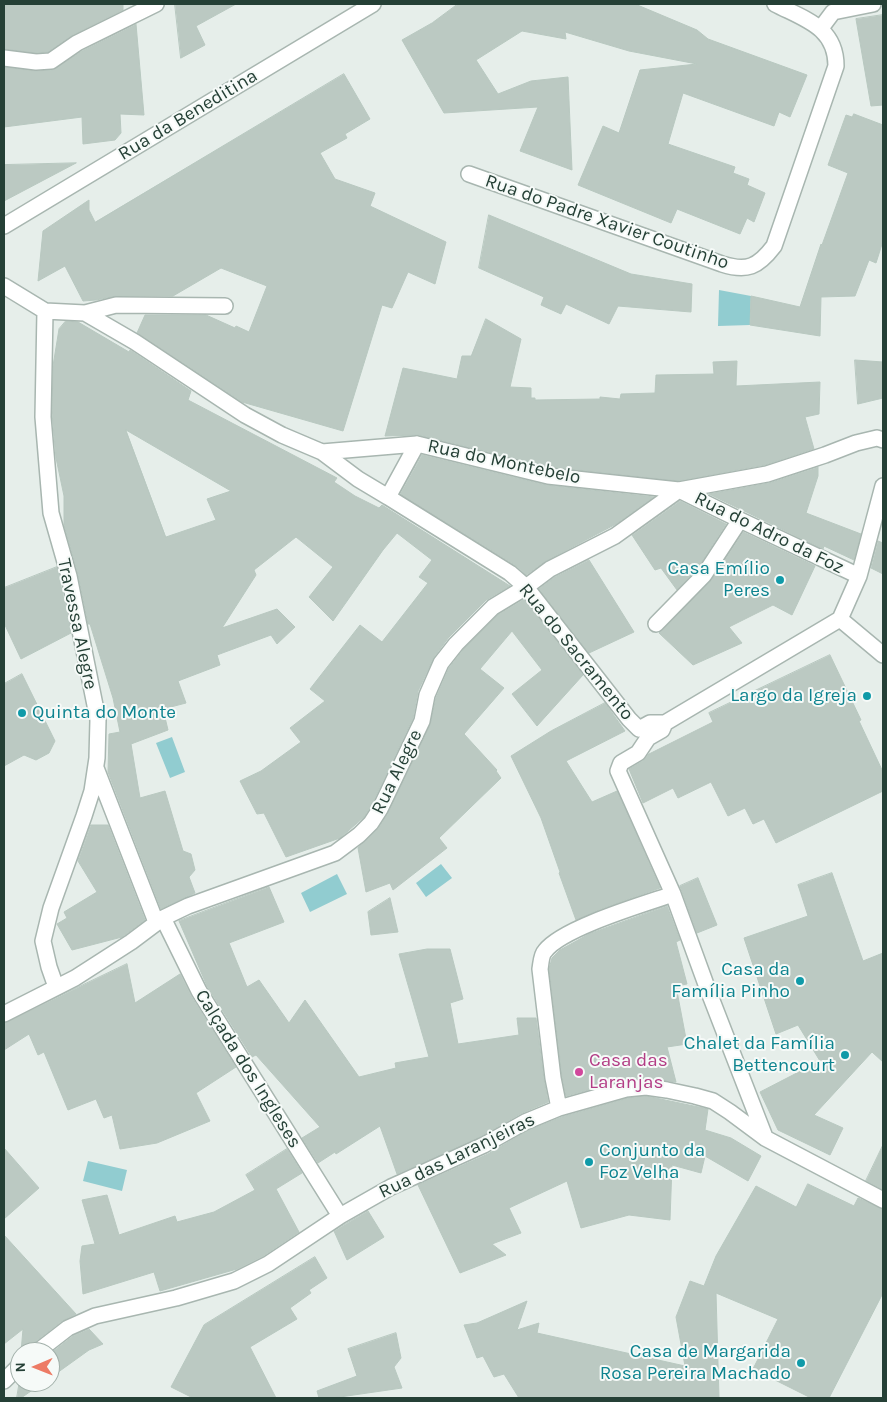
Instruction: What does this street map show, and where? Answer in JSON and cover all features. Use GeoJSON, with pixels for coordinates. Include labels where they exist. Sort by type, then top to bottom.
{"type":"FeatureCollection","features":[{"type":"Feature","properties":{"kind":"street"},"geometry":{"type":"LineString","coordinates":[[4,58],[36,62],[51,61],[77,43],[156,4]]}},
{"type":"Feature","properties":{"kind":"street","name":"Rua da Beneditina"},"geometry":{"type":"LineString","coordinates":[[4,226],[373,4]]}},
{"type":"Feature","properties":{"kind":"street"},"geometry":{"type":"LineString","coordinates":[[775,4],[821,28],[834,12],[873,4]]}},
{"type":"Feature","properties":{"kind":"street","name":"Rua do Padre Xavier Coutinho"},"geometry":{"type":"LineString","coordinates":[[470,174],[722,264],[745,268],[754,266],[765,258],[774,246],[836,66],[836,54],[831,40],[821,28]]}},
{"type":"Feature","properties":{"kind":"street","name":"Rua do Montebelo"},"geometry":{"type":"LineString","coordinates":[[4,286],[45,311],[85,313],[116,305],[225,306]]}},
{"type":"Feature","properties":{"kind":"street","name":"Travessa Alegre"},"geometry":{"type":"LineString","coordinates":[[45,311],[43,417],[51,513],[71,586],[98,720],[92,791],[51,908],[43,941],[48,967],[56,988]]}},
{"type":"Feature","properties":{"kind":"street","name":"Rua do Montebelo"},"geometry":{"type":"LineString","coordinates":[[85,313],[135,342],[245,415],[282,436],[322,452],[358,479],[388,497],[417,444]]}},
{"type":"Feature","properties":{"kind":"street","name":"Rua do Montebelo"},"geometry":{"type":"LineString","coordinates":[[322,452],[417,444],[548,476],[679,490],[767,474],[856,443],[878,438],[883,440]]}},
{"type":"Feature","properties":{"kind":"street"},"geometry":{"type":"LineString","coordinates":[[765,1138],[673,894],[618,771],[621,763],[638,753],[648,738],[662,730],[665,722],[840,619],[859,576],[883,486]]}},
{"type":"Feature","properties":{"kind":"street","name":"Rua do Adro da Foz"},"geometry":{"type":"LineString","coordinates":[[679,490],[859,576]]}},
{"type":"Feature","properties":{"kind":"street","name":"Rua Alegre"},"geometry":{"type":"LineString","coordinates":[[4,1014],[100,963],[160,920],[188,906],[335,853],[359,835],[372,823],[380,809],[422,721],[427,695],[441,663],[475,623],[493,607],[526,587],[550,569],[615,536],[679,490]]}},
{"type":"Feature","properties":{"kind":"street","name":"Rua do Sacramento"},"geometry":{"type":"LineString","coordinates":[[388,497],[510,573],[526,587],[629,719],[639,729],[650,723],[665,722]]}},
{"type":"Feature","properties":{"kind":"street"},"geometry":{"type":"LineString","coordinates":[[656,624],[704,575],[740,520]]}},
{"type":"Feature","properties":{"kind":"street"},"geometry":{"type":"LineString","coordinates":[[840,619],[883,655]]}},
{"type":"Feature","properties":{"kind":"street","name":"Calçada dos Ingleses"},"geometry":{"type":"LineString","coordinates":[[95,767],[160,920],[199,991],[340,1216]]}},
{"type":"Feature","properties":{"kind":"street"},"geometry":{"type":"LineString","coordinates":[[559,1108],[553,1078],[540,969],[543,952],[555,940],[590,924],[673,894]]}},
{"type":"Feature","properties":{"kind":"street","name":"Rua das Laranjeiras"},"geometry":{"type":"LineString","coordinates":[[50,1342],[68,1328],[96,1316],[176,1298],[234,1281],[268,1264],[340,1216],[391,1187],[484,1145],[525,1122],[559,1108],[626,1089],[646,1087],[713,1101],[765,1138],[883,1200]]}},
{"type":"Feature","properties":{"kind":"water"},"geometry":{"type":"Polygon","coordinates":[[[719,290],[751,296],[750,325],[718,326],[719,290]]]}},
{"type":"Feature","properties":{"kind":"water"},"geometry":{"type":"Polygon","coordinates":[[[172,737],[185,772],[170,778],[156,743],[172,737]]]}},
{"type":"Feature","properties":{"kind":"water"},"geometry":{"type":"Polygon","coordinates":[[[441,864],[452,878],[426,897],[416,883],[441,864]]]}},
{"type":"Feature","properties":{"kind":"water"},"geometry":{"type":"Polygon","coordinates":[[[337,874],[347,894],[310,912],[301,893],[337,874]]]}},
{"type":"Feature","properties":{"kind":"water"},"geometry":{"type":"Polygon","coordinates":[[[88,1161],[127,1170],[122,1191],[83,1181],[88,1161]]]}},
{"type":"Feature","properties":{"kind":"building"},"geometry":{"type":"Polygon","coordinates":[[[4,4],[123,4],[123,10],[73,35],[48,52],[36,53],[4,49],[4,4]]]}},
{"type":"Feature","properties":{"kind":"building"},"geometry":{"type":"Polygon","coordinates":[[[175,4],[236,4],[196,26],[205,45],[181,58],[175,4]]]}},
{"type":"Feature","properties":{"kind":"building"},"geometry":{"type":"Polygon","coordinates":[[[458,4],[635,4],[697,30],[708,39],[807,75],[790,117],[779,112],[774,126],[683,93],[668,144],[735,167],[733,173],[749,179],[747,185],[765,193],[754,222],[747,218],[740,234],[677,209],[671,223],[578,185],[603,126],[619,133],[640,70],[697,64],[629,51],[565,32],[566,39],[522,31],[476,60],[498,94],[531,81],[568,77],[572,170],[520,151],[538,107],[444,113],[402,40],[432,23],[458,4]]]}},
{"type":"Feature","properties":{"kind":"building"},"geometry":{"type":"Polygon","coordinates":[[[883,15],[883,105],[871,106],[856,19],[883,15]]]}},
{"type":"Feature","properties":{"kind":"building"},"geometry":{"type":"Polygon","coordinates":[[[136,24],[144,115],[120,114],[121,133],[115,140],[83,144],[82,117],[4,127],[4,67],[35,71],[52,70],[82,51],[136,24]]]}},
{"type":"Feature","properties":{"kind":"building"},"geometry":{"type":"Polygon","coordinates":[[[344,74],[370,119],[345,134],[347,138],[320,153],[335,179],[375,193],[370,206],[446,242],[435,284],[408,272],[392,308],[382,305],[343,431],[242,402],[137,333],[145,315],[206,315],[249,332],[267,286],[221,268],[173,296],[116,296],[83,301],[65,266],[38,281],[43,231],[89,200],[89,210],[95,222],[344,74]]]}},
{"type":"Feature","properties":{"kind":"building"},"geometry":{"type":"Polygon","coordinates":[[[854,114],[883,125],[883,241],[876,263],[869,260],[855,296],[821,297],[820,336],[750,325],[751,296],[800,307],[848,173],[828,165],[846,115],[852,117],[854,114]]]}},
{"type":"Feature","properties":{"kind":"building"},"geometry":{"type":"Polygon","coordinates":[[[76,163],[4,201],[4,165],[76,163]]]}},
{"type":"Feature","properties":{"kind":"building"},"geometry":{"type":"Polygon","coordinates":[[[489,215],[631,274],[692,284],[691,312],[618,306],[609,324],[566,304],[561,314],[541,305],[544,297],[479,268],[489,215]]]}},
{"type":"Feature","properties":{"kind":"building"},"geometry":{"type":"Polygon","coordinates":[[[486,319],[521,339],[510,387],[531,388],[531,398],[535,398],[535,400],[600,399],[600,397],[620,399],[621,394],[655,393],[656,375],[714,374],[713,362],[737,361],[736,386],[820,382],[819,414],[805,417],[814,449],[765,465],[679,481],[550,467],[419,435],[385,436],[403,368],[457,379],[462,356],[471,356],[486,319]]]}},
{"type":"Feature","properties":{"kind":"building"},"geometry":{"type":"Polygon","coordinates":[[[66,321],[78,322],[129,352],[130,350],[191,391],[188,400],[337,478],[334,482],[355,496],[379,508],[382,505],[510,586],[486,600],[449,637],[434,657],[418,691],[413,718],[364,817],[340,838],[286,857],[264,813],[257,814],[240,781],[261,771],[301,742],[290,728],[325,701],[310,689],[360,625],[382,642],[428,583],[419,577],[432,560],[397,533],[333,621],[309,597],[333,567],[296,537],[254,570],[256,575],[222,628],[277,609],[295,627],[277,644],[271,635],[217,655],[220,665],[178,681],[186,703],[163,709],[168,730],[131,744],[140,798],[165,791],[183,851],[191,854],[195,870],[189,877],[195,893],[161,909],[108,772],[109,734],[120,732],[113,698],[90,624],[88,624],[78,574],[64,525],[64,496],[56,458],[52,413],[53,366],[59,329],[66,321]],[[126,430],[166,537],[216,520],[207,499],[231,491],[126,430]]]}},
{"type":"Feature","properties":{"kind":"building"},"geometry":{"type":"Polygon","coordinates":[[[855,360],[883,362],[883,398],[858,404],[855,360]]]}},
{"type":"Feature","properties":{"kind":"building"},"geometry":{"type":"Polygon","coordinates":[[[422,455],[546,485],[654,497],[616,524],[546,561],[526,575],[515,565],[400,494],[422,455]]]}},
{"type":"Feature","properties":{"kind":"building"},"geometry":{"type":"Polygon","coordinates":[[[818,467],[818,476],[806,513],[861,534],[854,560],[824,546],[823,549],[709,494],[769,483],[818,467]]]}},
{"type":"Feature","properties":{"kind":"building"},"geometry":{"type":"Polygon","coordinates":[[[680,501],[726,524],[697,569],[677,590],[661,568],[655,570],[632,535],[680,501]]]}},
{"type":"Feature","properties":{"kind":"building"},"geometry":{"type":"Polygon","coordinates":[[[743,532],[815,566],[792,615],[773,605],[729,627],[742,643],[693,665],[659,633],[711,581],[743,532]]]}},
{"type":"Feature","properties":{"kind":"building"},"geometry":{"type":"Polygon","coordinates":[[[878,541],[883,543],[883,574],[871,568],[878,541]]]}},
{"type":"Feature","properties":{"kind":"building"},"geometry":{"type":"Polygon","coordinates":[[[589,560],[634,632],[589,653],[539,589],[555,577],[589,560]]]}},
{"type":"Feature","properties":{"kind":"building"},"geometry":{"type":"Polygon","coordinates":[[[57,567],[71,633],[21,659],[4,623],[4,588],[57,567]]]}},
{"type":"Feature","properties":{"kind":"building"},"geometry":{"type":"Polygon","coordinates":[[[524,599],[583,675],[537,726],[512,694],[542,670],[512,631],[480,669],[504,688],[464,734],[497,770],[501,778],[439,838],[447,848],[393,890],[390,883],[366,892],[358,848],[378,829],[388,813],[430,725],[436,698],[449,668],[463,650],[499,614],[524,599]]]}},
{"type":"Feature","properties":{"kind":"building"},"geometry":{"type":"Polygon","coordinates":[[[830,655],[883,772],[883,791],[776,843],[764,819],[753,824],[745,808],[728,816],[711,782],[678,798],[673,788],[643,803],[629,769],[643,761],[649,754],[713,722],[709,713],[830,655]]]}},
{"type":"Feature","properties":{"kind":"building","name":"Quinta do Monte"},"geometry":{"type":"Polygon","coordinates":[[[22,674],[55,741],[49,753],[36,760],[24,755],[4,766],[4,684],[22,674]]]}},
{"type":"Feature","properties":{"kind":"building"},"geometry":{"type":"Polygon","coordinates":[[[605,703],[625,731],[566,761],[592,802],[617,791],[660,888],[576,920],[541,818],[511,756],[551,731],[605,703]]]}},
{"type":"Feature","properties":{"kind":"building"},"geometry":{"type":"Polygon","coordinates":[[[91,825],[108,825],[145,920],[122,937],[72,950],[57,924],[67,918],[64,912],[97,892],[78,861],[91,825]]]}},
{"type":"Feature","properties":{"kind":"building"},"geometry":{"type":"Polygon","coordinates":[[[832,873],[863,961],[883,953],[883,1062],[872,1052],[814,1115],[843,1128],[830,1155],[778,1130],[760,1092],[820,1061],[798,1025],[776,1034],[744,938],[808,916],[798,885],[832,873]]]}},
{"type":"Feature","properties":{"kind":"building"},"geometry":{"type":"Polygon","coordinates":[[[698,878],[717,925],[697,933],[680,886],[698,878]]]}},
{"type":"Feature","properties":{"kind":"building"},"geometry":{"type":"Polygon","coordinates":[[[269,887],[284,922],[229,943],[247,987],[259,980],[289,1023],[305,1000],[359,1077],[396,1068],[395,1063],[429,1057],[399,954],[427,949],[450,949],[463,999],[450,1003],[458,1044],[519,1035],[517,1018],[536,1018],[548,1102],[520,1114],[480,1137],[397,1174],[380,1126],[318,1163],[302,1138],[320,1127],[256,1055],[252,1057],[207,986],[179,921],[269,887]]]}},
{"type":"Feature","properties":{"kind":"building"},"geometry":{"type":"Polygon","coordinates":[[[390,898],[398,932],[371,935],[368,912],[390,898]]]}},
{"type":"Feature","properties":{"kind":"building"},"geometry":{"type":"Polygon","coordinates":[[[667,906],[680,940],[676,942],[687,984],[676,986],[687,1044],[667,1047],[676,1082],[647,1078],[625,1080],[566,1096],[549,969],[552,958],[560,950],[589,934],[667,906]]]}},
{"type":"Feature","properties":{"kind":"building"},"geometry":{"type":"Polygon","coordinates":[[[127,964],[135,1003],[180,974],[191,996],[236,1067],[196,1093],[210,1121],[157,1143],[120,1149],[112,1115],[104,1118],[96,1099],[68,1110],[44,1052],[38,1055],[29,1034],[4,1050],[4,1023],[127,964]]]}},
{"type":"Feature","properties":{"kind":"building"},"geometry":{"type":"Polygon","coordinates":[[[646,1096],[708,1109],[705,1130],[731,1138],[761,1156],[748,1181],[705,1156],[701,1173],[672,1165],[670,1220],[629,1215],[581,1228],[567,1181],[509,1208],[521,1233],[492,1244],[506,1255],[460,1273],[418,1185],[488,1154],[529,1130],[562,1117],[628,1098],[646,1096]]]}},
{"type":"Feature","properties":{"kind":"building"},"geometry":{"type":"Polygon","coordinates":[[[883,1145],[883,1190],[866,1181],[883,1145]]]}},
{"type":"Feature","properties":{"kind":"building"},"geometry":{"type":"Polygon","coordinates":[[[4,1148],[39,1188],[4,1219],[4,1148]]]}},
{"type":"Feature","properties":{"kind":"building"},"geometry":{"type":"Polygon","coordinates":[[[287,1149],[302,1173],[276,1189],[299,1232],[263,1256],[237,1269],[160,1291],[154,1272],[83,1294],[80,1261],[82,1246],[95,1244],[82,1200],[107,1195],[119,1235],[175,1216],[177,1222],[214,1212],[255,1190],[246,1175],[287,1149]]]}},
{"type":"Feature","properties":{"kind":"building"},"geometry":{"type":"Polygon","coordinates":[[[808,1184],[854,1206],[858,1198],[883,1209],[883,1293],[829,1398],[811,1398],[753,1369],[778,1319],[716,1293],[719,1398],[519,1398],[504,1374],[494,1377],[483,1356],[477,1358],[464,1325],[477,1323],[527,1301],[517,1330],[539,1323],[537,1333],[685,1366],[676,1317],[690,1281],[704,1286],[716,1256],[756,1186],[796,1207],[808,1184]]]}},
{"type":"Feature","properties":{"kind":"building"},"geometry":{"type":"Polygon","coordinates":[[[368,1211],[384,1237],[347,1260],[334,1231],[368,1211]]]}},
{"type":"Feature","properties":{"kind":"building"},"geometry":{"type":"Polygon","coordinates":[[[4,1235],[76,1314],[62,1321],[35,1342],[22,1342],[23,1329],[4,1344],[4,1235]]]}},
{"type":"Feature","properties":{"kind":"building"},"geometry":{"type":"Polygon","coordinates":[[[315,1257],[327,1278],[309,1290],[311,1293],[290,1308],[297,1319],[250,1347],[276,1398],[193,1398],[171,1387],[204,1325],[315,1257]]]}},
{"type":"Feature","properties":{"kind":"building"},"geometry":{"type":"Polygon","coordinates":[[[89,1329],[103,1344],[89,1350],[60,1371],[60,1346],[73,1336],[89,1329]]]}},
{"type":"Feature","properties":{"kind":"building"},"geometry":{"type":"Polygon","coordinates":[[[396,1333],[401,1358],[394,1367],[402,1388],[333,1398],[319,1398],[317,1391],[357,1376],[348,1349],[396,1333]]]}},
{"type":"Feature","properties":{"kind":"building"},"geometry":{"type":"Polygon","coordinates":[[[18,1392],[30,1392],[21,1398],[17,1398],[18,1392]]]}},
{"type":"Feature","properties":{"kind":"place","name":"Casa Emílio Peres"},"geometry":{"type":"Point","coordinates":[780,580]}},
{"type":"Feature","properties":{"kind":"place","name":"Largo da Igreja"},"geometry":{"type":"Point","coordinates":[867,696]}},
{"type":"Feature","properties":{"kind":"place","name":"Quinta do Monte"},"geometry":{"type":"Point","coordinates":[22,713]}},
{"type":"Feature","properties":{"kind":"place","name":"Casa da Família Pinho"},"geometry":{"type":"Point","coordinates":[800,981]}},
{"type":"Feature","properties":{"kind":"place","name":"Chalet da Família Bettencourt"},"geometry":{"type":"Point","coordinates":[845,1055]}},
{"type":"Feature","properties":{"kind":"place","name":"Casa das Laranjas"},"geometry":{"type":"Point","coordinates":[579,1072]}},
{"type":"Feature","properties":{"kind":"place","name":"Conjunto da Foz Velha"},"geometry":{"type":"Point","coordinates":[589,1162]}},
{"type":"Feature","properties":{"kind":"place","name":"Casa de Margarida Rosa Pereira Machado"},"geometry":{"type":"Point","coordinates":[801,1363]}}]}
